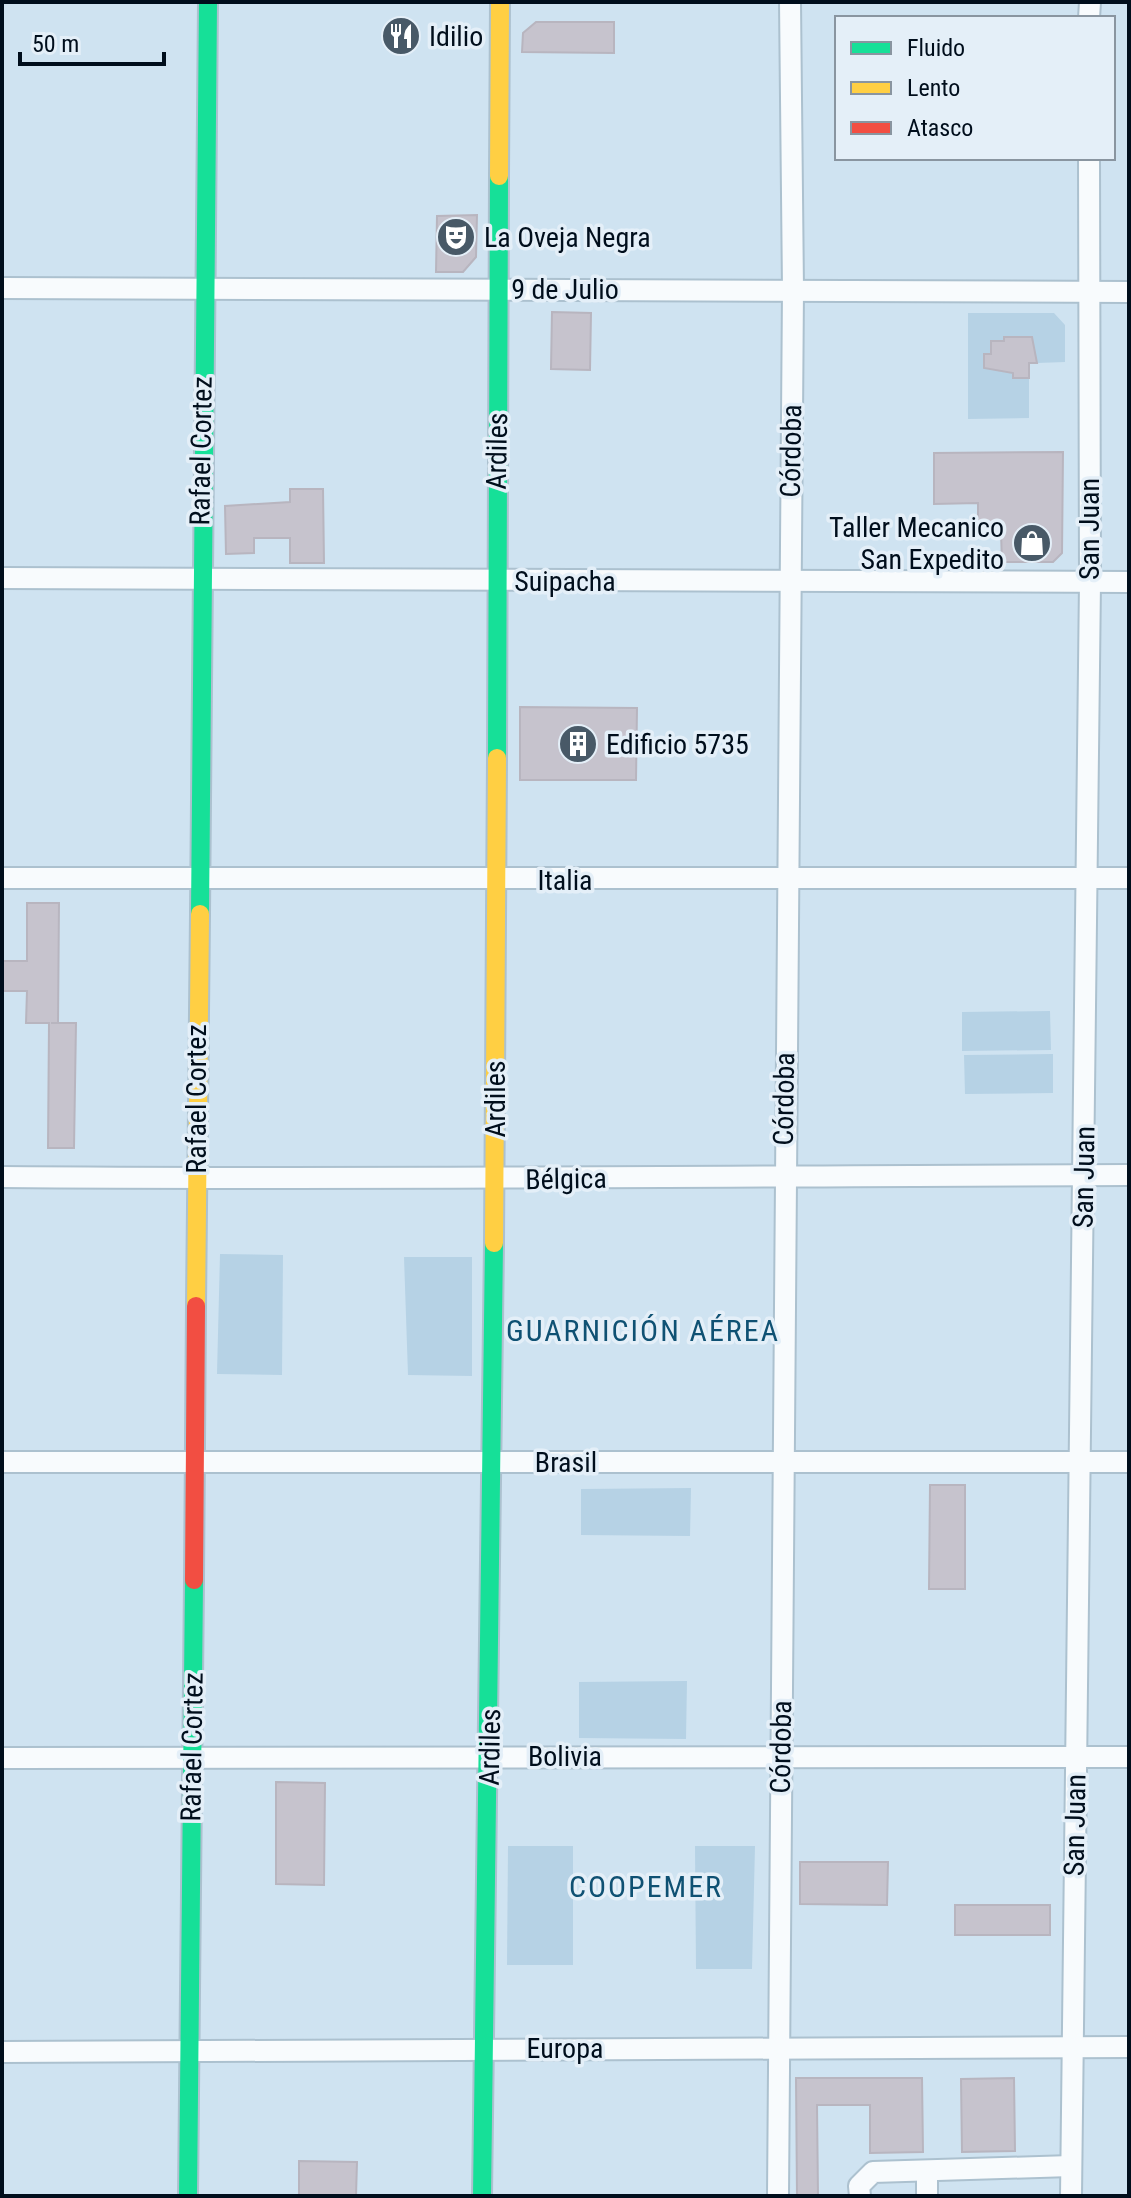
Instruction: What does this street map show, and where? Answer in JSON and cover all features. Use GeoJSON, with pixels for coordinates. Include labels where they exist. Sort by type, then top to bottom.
{"type":"FeatureCollection","features":[{"type":"Feature","properties":{"kind":"street","name":"Rafael Cortez"},"geometry":{"type":"LineString","coordinates":[[188,2196],[196,1460],[200,579],[208,2]]}},
{"type":"Feature","properties":{"kind":"street","name":"Ardiles"},"geometry":{"type":"LineString","coordinates":[[482,2196],[496,1180],[495,580],[500,2]]}},
{"type":"Feature","properties":{"kind":"street","name":"Córdoba"},"geometry":{"type":"LineString","coordinates":[[778,2196],[783,1174],[793,290],[790,2]]}},
{"type":"Feature","properties":{"kind":"street","name":"San Juan"},"geometry":{"type":"LineString","coordinates":[[1071,2196],[1090,582],[1089,160]]}},
{"type":"Feature","properties":{"kind":"street","name":"9 de Julio"},"geometry":{"type":"LineString","coordinates":[[2,288],[1129,292]]}},
{"type":"Feature","properties":{"kind":"street","name":"Suipacha"},"geometry":{"type":"LineString","coordinates":[[2,578],[1129,582]]}},
{"type":"Feature","properties":{"kind":"street","name":"Italia"},"geometry":{"type":"LineString","coordinates":[[2,878],[1129,878]]}},
{"type":"Feature","properties":{"kind":"street","name":"Bélgica"},"geometry":{"type":"LineString","coordinates":[[2,1177],[496,1180],[783,1174],[1129,1175]]}},
{"type":"Feature","properties":{"kind":"street","name":"Brasil"},"geometry":{"type":"LineString","coordinates":[[2,1462],[1129,1462]]}},
{"type":"Feature","properties":{"kind":"street","name":"Bolivia"},"geometry":{"type":"LineString","coordinates":[[2,1758],[490,1755],[1129,1757]]}},
{"type":"Feature","properties":{"kind":"street","name":"Europa"},"geometry":{"type":"LineString","coordinates":[[2,2052],[190,2048],[1129,2047]]}},
{"type":"Feature","properties":{"kind":"street"},"geometry":{"type":"LineString","coordinates":[[860,2196],[859,2186],[873,2172],[1071,2166]]}},
{"type":"Feature","properties":{"kind":"street"},"geometry":{"type":"LineString","coordinates":[[927,2171],[927,2196]]}},
{"type":"Feature","properties":{"kind":"shaded area"},"geometry":{"type":"Polygon","coordinates":[[[968,313],[1054,313],[1065,325],[1065,362],[1037,363],[1032,337],[1005,337],[1004,341],[991,341],[991,354],[984,354],[984,368],[1013,373],[1014,378],[1029,378],[1029,418],[968,419],[968,313]]]}},
{"type":"Feature","properties":{"kind":"shaded area"},"geometry":{"type":"Polygon","coordinates":[[[1050,1011],[1051,1050],[962,1051],[962,1012],[1050,1011]]]}},
{"type":"Feature","properties":{"kind":"shaded area"},"geometry":{"type":"Polygon","coordinates":[[[1053,1054],[1053,1093],[965,1094],[964,1055],[1053,1054]]]}},
{"type":"Feature","properties":{"kind":"shaded area"},"geometry":{"type":"Polygon","coordinates":[[[220,1254],[283,1255],[282,1375],[217,1374],[220,1254]]]}},
{"type":"Feature","properties":{"kind":"shaded area"},"geometry":{"type":"Polygon","coordinates":[[[404,1257],[472,1257],[472,1376],[408,1375],[404,1257]]]}},
{"type":"Feature","properties":{"kind":"shaded area"},"geometry":{"type":"Polygon","coordinates":[[[691,1488],[690,1536],[581,1535],[581,1489],[691,1488]]]}},
{"type":"Feature","properties":{"kind":"shaded area"},"geometry":{"type":"Polygon","coordinates":[[[687,1681],[686,1739],[579,1738],[579,1682],[687,1681]]]}},
{"type":"Feature","properties":{"kind":"shaded area"},"geometry":{"type":"Polygon","coordinates":[[[508,1846],[573,1846],[573,1965],[507,1965],[508,1846]]]}},
{"type":"Feature","properties":{"kind":"shaded area"},"geometry":{"type":"Polygon","coordinates":[[[695,1846],[755,1846],[752,1969],[696,1969],[695,1846]]]}},
{"type":"Feature","properties":{"kind":"building"},"geometry":{"type":"Polygon","coordinates":[[[536,22],[614,22],[614,53],[522,52],[523,33],[536,22]]]}},
{"type":"Feature","properties":{"kind":"building","name":"La Oveja Negra"},"geometry":{"type":"Polygon","coordinates":[[[477,215],[476,257],[463,272],[436,272],[437,216],[477,215]]]}},
{"type":"Feature","properties":{"kind":"building"},"geometry":{"type":"Polygon","coordinates":[[[552,312],[591,313],[590,370],[551,369],[552,312]]]}},
{"type":"Feature","properties":{"kind":"building"},"geometry":{"type":"Polygon","coordinates":[[[1004,337],[1032,337],[1037,363],[1029,363],[1029,378],[1013,378],[1013,373],[984,368],[984,354],[991,354],[991,341],[1004,341],[1004,337]]]}},
{"type":"Feature","properties":{"kind":"building"},"geometry":{"type":"Polygon","coordinates":[[[1063,452],[1062,553],[1053,562],[1002,562],[1001,533],[978,532],[978,503],[934,504],[934,453],[1063,452]]]}},
{"type":"Feature","properties":{"kind":"building"},"geometry":{"type":"Polygon","coordinates":[[[290,489],[323,489],[324,563],[290,563],[290,538],[254,538],[254,553],[226,554],[225,506],[290,502],[290,489]]]}},
{"type":"Feature","properties":{"kind":"building","name":"Edificio 5735"},"geometry":{"type":"Polygon","coordinates":[[[520,707],[637,708],[636,780],[520,780],[520,707]]]}},
{"type":"Feature","properties":{"kind":"building"},"geometry":{"type":"Polygon","coordinates":[[[27,903],[59,903],[58,1023],[76,1023],[74,1148],[48,1148],[49,1023],[26,1023],[27,991],[2,991],[2,961],[27,961],[27,903]]]}},
{"type":"Feature","properties":{"kind":"building"},"geometry":{"type":"Polygon","coordinates":[[[930,1485],[965,1485],[965,1589],[929,1589],[930,1485]]]}},
{"type":"Feature","properties":{"kind":"building"},"geometry":{"type":"Polygon","coordinates":[[[276,1782],[325,1783],[324,1885],[276,1884],[276,1782]]]}},
{"type":"Feature","properties":{"kind":"building"},"geometry":{"type":"Polygon","coordinates":[[[800,1862],[888,1862],[887,1905],[800,1904],[800,1862]]]}},
{"type":"Feature","properties":{"kind":"building"},"geometry":{"type":"Polygon","coordinates":[[[955,1905],[1050,1905],[1050,1935],[955,1935],[955,1905]]]}},
{"type":"Feature","properties":{"kind":"building"},"geometry":{"type":"Polygon","coordinates":[[[796,2078],[922,2078],[923,2152],[870,2153],[870,2105],[817,2105],[818,2196],[797,2196],[796,2078]]]}},
{"type":"Feature","properties":{"kind":"building"},"geometry":{"type":"Polygon","coordinates":[[[1014,2078],[1015,2151],[962,2152],[961,2079],[1014,2078]]]}},
{"type":"Feature","properties":{"kind":"building"},"geometry":{"type":"Polygon","coordinates":[[[299,2161],[357,2162],[356,2196],[299,2196],[299,2161]]]}},
{"type":"Feature","properties":{"kind":"traffic: fast"},"geometry":{"type":"LineString","coordinates":[[200,914],[208,2]]}},
{"type":"Feature","properties":{"kind":"traffic: fast"},"geometry":{"type":"LineString","coordinates":[[497,758],[499,176]]}},
{"type":"Feature","properties":{"kind":"traffic: fast"},"geometry":{"type":"LineString","coordinates":[[482,2196],[494,1243]]}},
{"type":"Feature","properties":{"kind":"traffic: fast"},"geometry":{"type":"LineString","coordinates":[[188,2196],[194,1580]]}},
{"type":"Feature","properties":{"kind":"traffic: slow"},"geometry":{"type":"LineString","coordinates":[[499,176],[500,2]]}},
{"type":"Feature","properties":{"kind":"traffic: slow"},"geometry":{"type":"LineString","coordinates":[[494,1243],[497,758]]}},
{"type":"Feature","properties":{"kind":"traffic: slow"},"geometry":{"type":"LineString","coordinates":[[196,1306],[200,914]]}},
{"type":"Feature","properties":{"kind":"traffic: jam"},"geometry":{"type":"LineString","coordinates":[[194,1580],[196,1306]]}},
{"type":"Feature","properties":{"kind":"place","name":"Idilio"},"geometry":{"type":"Point","coordinates":[401,36]}},
{"type":"Feature","properties":{"kind":"place","name":"La Oveja Negra"},"geometry":{"type":"Point","coordinates":[456,237]}},
{"type":"Feature","properties":{"kind":"place","name":"Taller Mecanico San Expedito"},"geometry":{"type":"Point","coordinates":[1032,543]}},
{"type":"Feature","properties":{"kind":"place","name":"Edificio 5735"},"geometry":{"type":"Point","coordinates":[578,744]}},
{"type":"Feature","properties":{"kind":"district","name":"GUARNICIÓN AÉREA"},"geometry":{"type":"Point","coordinates":[643,1330]}},
{"type":"Feature","properties":{"kind":"district","name":"COOPEMER"},"geometry":{"type":"Point","coordinates":[646,1886]}}]}
